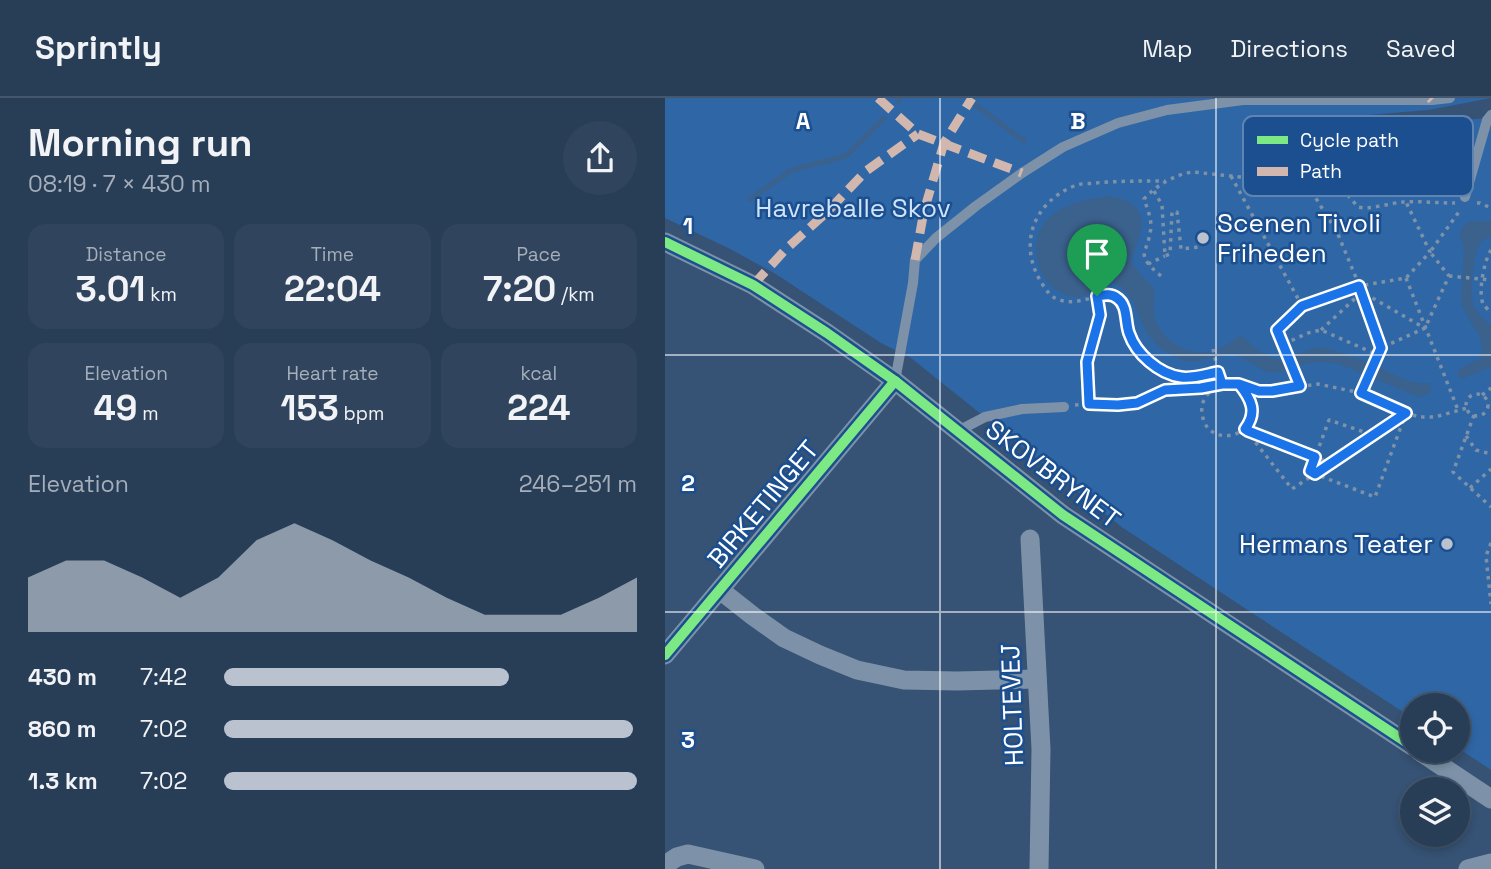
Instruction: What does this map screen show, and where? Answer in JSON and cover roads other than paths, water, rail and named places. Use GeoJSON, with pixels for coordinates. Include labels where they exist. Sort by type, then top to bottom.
{"type":"FeatureCollection","features":[{"type":"Feature","properties":{"kind":"street","name":"SKOVBRYNET"},"geometry":{"type":"LineString","coordinates":[[665,242],[753,285],[895,381],[1063,515],[1400,738]]}},
{"type":"Feature","properties":{"kind":"street","name":"BIRKETINGET"},"geometry":{"type":"LineString","coordinates":[[665,655],[895,381]]}},
{"type":"Feature","properties":{"kind":"street","name":"HOLTEVEJ"},"geometry":{"type":"LineString","coordinates":[[1030,539],[1041,749],[1039,869]]}},
{"type":"Feature","properties":{"kind":"street"},"geometry":{"type":"LineString","coordinates":[[720,590],[784,638],[857,670],[904,680],[1037,679]]}},
{"type":"Feature","properties":{"kind":"street"},"geometry":{"type":"LineString","coordinates":[[1437,763],[1491,799]]}},
{"type":"Feature","properties":{"kind":"street"},"geometry":{"type":"LineString","coordinates":[[665,865],[688,854],[755,869]]}},
{"type":"Feature","properties":{"kind":"street"},"geometry":{"type":"LineString","coordinates":[[1468,869],[1491,863]]}},
{"type":"Feature","properties":{"kind":"lane"},"geometry":{"type":"LineString","coordinates":[[895,381],[915,260],[936,238],[977,206],[1063,147],[1118,123],[1175,108],[1243,100],[1450,98]]}},
{"type":"Feature","properties":{"kind":"lane"},"geometry":{"type":"LineString","coordinates":[[1473,182],[1487,120],[1491,116]]}},
{"type":"Feature","properties":{"kind":"lane"},"geometry":{"type":"LineString","coordinates":[[1469,200],[1470,196]]}},
{"type":"Feature","properties":{"kind":"lane"},"geometry":{"type":"LineString","coordinates":[[958,431],[985,416],[1021,409],[1064,407]]}},
{"type":"Feature","properties":{"kind":"waterway"},"geometry":{"type":"LineString","coordinates":[[974,104],[1024,141]]}},
{"type":"Feature","properties":{"kind":"waterway"},"geometry":{"type":"LineString","coordinates":[[750,199],[792,170],[846,156],[884,118]]}},
{"type":"Feature","properties":{"kind":"place","name":"Scenen Tivoli Friheden"},"geometry":{"type":"Point","coordinates":[1203,238]}},
{"type":"Feature","properties":{"kind":"place","name":"Hermans Teater"},"geometry":{"type":"Point","coordinates":[1447,544]}},
{"type":"Feature","properties":{"kind":"park label","name":"Havreballe Skov"},"geometry":{"type":"Point","coordinates":[853,208]}}]}
